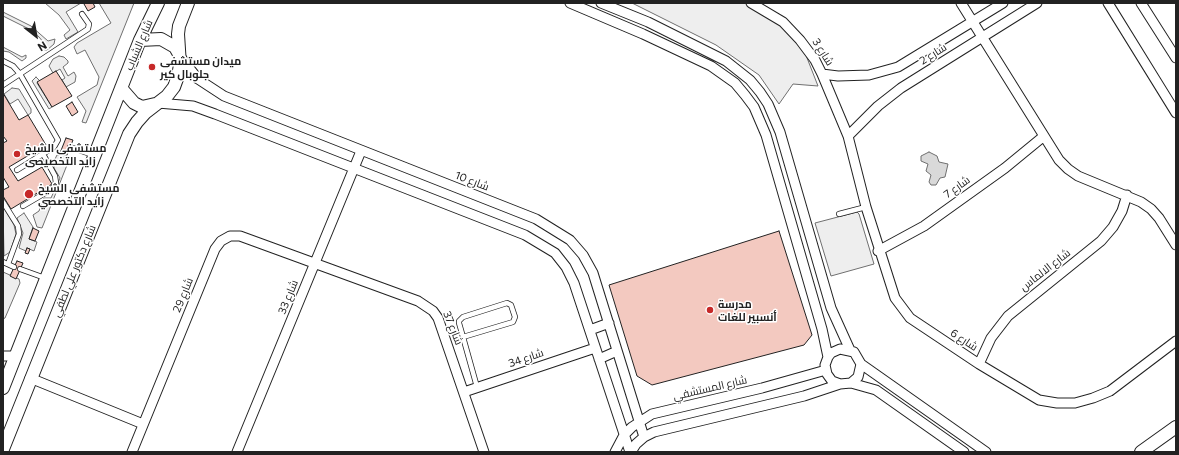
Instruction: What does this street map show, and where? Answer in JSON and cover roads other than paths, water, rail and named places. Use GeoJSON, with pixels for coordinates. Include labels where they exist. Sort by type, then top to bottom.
{"type":"FeatureCollection","features":[{"type":"Feature","properties":{"kind":"street","name":"شارع الشباب"},"geometry":{"type":"LineString","coordinates":[[121,88],[140,40],[158,3]]}},
{"type":"Feature","properties":{"kind":"street"},"geometry":{"type":"LineString","coordinates":[[3,388],[9,356],[45,278],[121,88],[134,104],[142,107],[158,103],[167,96],[178,76],[180,65],[178,54],[179,26],[188,3]]}},
{"type":"Feature","properties":{"kind":"street"},"geometry":{"type":"LineString","coordinates":[[570,3],[643,34],[711,66],[735,84],[745,95],[757,114],[766,135],[818,314],[828,357],[826,370],[829,378],[840,384]]}},
{"type":"Feature","properties":{"kind":"street"},"geometry":{"type":"LineString","coordinates":[[601,3],[648,22],[726,61],[750,80],[760,92],[768,104],[780,132],[831,308],[850,350]]}},
{"type":"Feature","properties":{"kind":"street","name":"شارع 3"},"geometry":{"type":"LineString","coordinates":[[751,3],[783,22],[800,40],[815,60],[848,136]]}},
{"type":"Feature","properties":{"kind":"street"},"geometry":{"type":"LineString","coordinates":[[961,3],[1059,160],[1078,176],[1127,195],[1151,209],[1159,218],[1176,245]]}},
{"type":"Feature","properties":{"kind":"street","name":"شارع 2"},"geometry":{"type":"LineString","coordinates":[[822,74],[854,76],[884,72],[917,57],[1003,3]]}},
{"type":"Feature","properties":{"kind":"street","name":"شارع 2"},"geometry":{"type":"LineString","coordinates":[[848,136],[878,106],[901,88],[1037,3]]}},
{"type":"Feature","properties":{"kind":"street"},"geometry":{"type":"LineString","coordinates":[[1108,3],[1117,3]]}},
{"type":"Feature","properties":{"kind":"street"},"geometry":{"type":"LineString","coordinates":[[1108,3],[1176,113]]}},
{"type":"Feature","properties":{"kind":"street"},"geometry":{"type":"LineString","coordinates":[[1141,3],[1176,58]]}},
{"type":"Feature","properties":{"kind":"street"},"geometry":{"type":"LineString","coordinates":[[140,40],[161,39],[175,47],[178,54]]}},
{"type":"Feature","properties":{"kind":"street","name":"شارع 10"},"geometry":{"type":"LineString","coordinates":[[178,54],[198,79],[224,96],[536,219],[553,228],[570,240],[583,255],[592,273],[644,437]]}},
{"type":"Feature","properties":{"kind":"street"},"geometry":{"type":"LineString","coordinates":[[158,103],[193,106],[509,229],[541,244],[555,253],[566,267],[574,283],[630,452]]}},
{"type":"Feature","properties":{"kind":"street","name":"شارع دكتور علي لطفي"},"geometry":{"type":"LineString","coordinates":[[3,448],[129,134],[137,122],[158,103]]}},
{"type":"Feature","properties":{"kind":"street","name":"شارع 6"},"geometry":{"type":"LineString","coordinates":[[848,136],[878,251],[895,298],[906,314],[979,364],[1039,400],[1057,403],[1076,403],[1110,391],[1176,341]]}},
{"type":"Feature","properties":{"kind":"street","name":"شارع 7"},"geometry":{"type":"LineString","coordinates":[[878,251],[924,226],[1004,168],[1044,136]]}},
{"type":"Feature","properties":{"kind":"street","name":"شارع 33"},"geometry":{"type":"LineString","coordinates":[[237,452],[361,150]]}},
{"type":"Feature","properties":{"kind":"street","name":"شارع الالماس"},"geometry":{"type":"LineString","coordinates":[[979,364],[991,338],[1008,316],[1101,241],[1113,227],[1122,211],[1127,195]]}},
{"type":"Feature","properties":{"kind":"street","name":"شارع 29"},"geometry":{"type":"LineString","coordinates":[[132,452],[210,261],[221,241],[230,236],[240,236],[315,262]]}},
{"type":"Feature","properties":{"kind":"street","name":"شارع 37"},"geometry":{"type":"LineString","coordinates":[[315,262],[418,301],[433,311],[438,318],[484,452]]}},
{"type":"Feature","properties":{"kind":"street"},"geometry":{"type":"LineString","coordinates":[[590,330],[608,323]]}},
{"type":"Feature","properties":{"kind":"street","name":"شارع 34"},"geometry":{"type":"LineString","coordinates":[[464,392],[595,348]]}},
{"type":"Feature","properties":{"kind":"street"},"geometry":{"type":"LineString","coordinates":[[828,357],[835,350],[845,349],[850,350],[857,355],[861,364],[860,373],[850,383]]}},
{"type":"Feature","properties":{"kind":"street"},"geometry":{"type":"LineString","coordinates":[[599,359],[617,352]]}},
{"type":"Feature","properties":{"kind":"street"},"geometry":{"type":"LineString","coordinates":[[861,364],[986,452]]}},
{"type":"Feature","properties":{"kind":"street","name":"شارع المستشفي"},"geometry":{"type":"LineString","coordinates":[[615,452],[624,435],[639,420],[652,414],[762,388],[826,370]]}},
{"type":"Feature","properties":{"kind":"street"},"geometry":{"type":"LineString","coordinates":[[30,378],[143,424]]}},
{"type":"Feature","properties":{"kind":"street"},"geometry":{"type":"LineString","coordinates":[[630,452],[644,437],[654,432],[804,396],[840,384],[850,383],[876,390],[964,452]]}},
{"type":"Feature","properties":{"kind":"street"},"geometry":{"type":"LineString","coordinates":[[1141,452],[1176,427]]}},
{"type":"Feature","properties":{"kind":"lane"},"geometry":{"type":"LineString","coordinates":[[3,85],[88,29],[88,24],[82,14]]}},
{"type":"Feature","properties":{"kind":"lane"},"geometry":{"type":"LineString","coordinates":[[3,61],[13,66],[20,74],[57,136],[58,142],[56,146],[17,170]]}},
{"type":"Feature","properties":{"kind":"lane"},"geometry":{"type":"LineString","coordinates":[[58,142],[63,144]]}},
{"type":"Feature","properties":{"kind":"lane"},"geometry":{"type":"LineString","coordinates":[[70,147],[95,155]]}},
{"type":"Feature","properties":{"kind":"lane"},"geometry":{"type":"LineString","coordinates":[[23,206],[52,189],[56,183],[55,176],[43,154]]}},
{"type":"Feature","properties":{"kind":"lane"},"geometry":{"type":"LineString","coordinates":[[3,202],[18,226],[19,234],[5,263],[14,267]]}},
{"type":"Feature","properties":{"kind":"lane"},"geometry":{"type":"LineString","coordinates":[[839,214],[866,207]]}},
{"type":"Feature","properties":{"kind":"lane"},"geometry":{"type":"LineString","coordinates":[[20,269],[45,278]]}},
{"type":"Feature","properties":{"kind":"lane"},"geometry":{"type":"LineString","coordinates":[[463,337],[513,322],[515,318],[511,305],[507,303],[461,318],[459,323],[477,388]]}},
{"type":"Feature","properties":{"kind":"place","name":"ميدان مستشفى جلوبال كير"},"geometry":{"type":"Point","coordinates":[152,67]}},
{"type":"Feature","properties":{"kind":"place","name":"مستشفى الشيخ زايد التخصيصى"},"geometry":{"type":"Point","coordinates":[17,154]}},
{"type":"Feature","properties":{"kind":"place","name":"مستشفى الشيخ زايد التخصصي"},"geometry":{"type":"Point","coordinates":[29,194]}},
{"type":"Feature","properties":{"kind":"place","name":"مدرسة أنسبير للغات"},"geometry":{"type":"Point","coordinates":[710,310]}}]}
